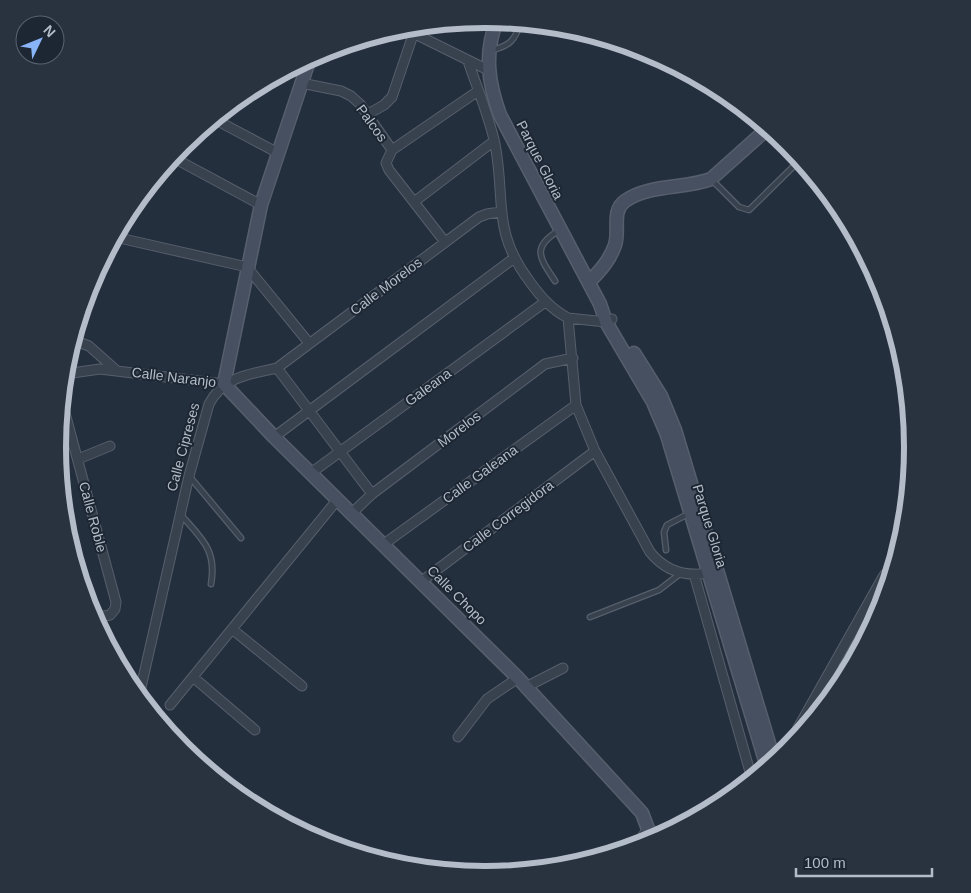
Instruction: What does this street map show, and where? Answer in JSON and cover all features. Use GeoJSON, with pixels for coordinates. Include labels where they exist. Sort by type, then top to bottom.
{"type":"FeatureCollection","features":[{"type":"Feature","properties":{"kind":"main road","name":"Parque Gloria"},"geometry":{"type":"LineString","coordinates":[[495,28],[488,51],[491,92],[500,115],[560,230],[653,402],[667,435],[692,513],[714,572],[772,753]]}},
{"type":"Feature","properties":{"kind":"main road","name":"Calle Cipreses"},"geometry":{"type":"LineString","coordinates":[[224,384],[260,205],[306,68]]}},
{"type":"Feature","properties":{"kind":"main road"},"geometry":{"type":"LineString","coordinates":[[589,282],[610,256],[616,243],[618,208],[624,201],[650,191],[700,184],[711,179],[763,132]]}},
{"type":"Feature","properties":{"kind":"main road","name":"Parque Gloria"},"geometry":{"type":"LineString","coordinates":[[609,321],[661,396],[675,430],[765,759]]}},
{"type":"Feature","properties":{"kind":"main road","name":"Calle Chopo"},"geometry":{"type":"LineString","coordinates":[[224,384],[274,437],[422,581],[522,683],[642,813],[651,831]]}},
{"type":"Feature","properties":{"kind":"street"},"geometry":{"type":"LineString","coordinates":[[421,33],[468,61],[488,70]]}},
{"type":"Feature","properties":{"kind":"street"},"geometry":{"type":"LineString","coordinates":[[368,114],[384,105],[392,97],[415,34]]}},
{"type":"Feature","properties":{"kind":"street"},"geometry":{"type":"LineString","coordinates":[[468,61],[494,141],[500,212],[514,259],[545,302],[568,318],[609,321]]}},
{"type":"Feature","properties":{"kind":"street","name":"Palcos"},"geometry":{"type":"LineString","coordinates":[[301,83],[341,91],[360,104],[392,150],[386,163],[389,170],[445,242]]}},
{"type":"Feature","properties":{"kind":"street"},"geometry":{"type":"LineString","coordinates":[[392,150],[478,90]]}},
{"type":"Feature","properties":{"kind":"street"},"geometry":{"type":"LineString","coordinates":[[220,122],[278,153]]}},
{"type":"Feature","properties":{"kind":"street"},"geometry":{"type":"LineString","coordinates":[[414,202],[494,141]]}},
{"type":"Feature","properties":{"kind":"street"},"geometry":{"type":"LineString","coordinates":[[179,161],[260,205]]}},
{"type":"Feature","properties":{"kind":"street","name":"Calle Morelos"},"geometry":{"type":"LineString","coordinates":[[224,384],[243,376],[277,368],[479,218],[487,214],[500,212]]}},
{"type":"Feature","properties":{"kind":"street"},"geometry":{"type":"LineString","coordinates":[[123,238],[247,267],[309,343]]}},
{"type":"Feature","properties":{"kind":"street"},"geometry":{"type":"LineString","coordinates":[[274,437],[514,259]]}},
{"type":"Feature","properties":{"kind":"street","name":"Galeana"},"geometry":{"type":"LineString","coordinates":[[311,473],[545,302]]}},
{"type":"Feature","properties":{"kind":"street"},"geometry":{"type":"LineString","coordinates":[[568,318],[576,405],[595,450],[650,552],[659,563],[669,570],[694,574],[714,572]]}},
{"type":"Feature","properties":{"kind":"street","name":"Calle Naranjo"},"geometry":{"type":"LineString","coordinates":[[80,343],[89,346],[116,370],[224,384]]}},
{"type":"Feature","properties":{"kind":"street","name":"Morelos"},"geometry":{"type":"LineString","coordinates":[[352,513],[372,494],[546,364],[573,358]]}},
{"type":"Feature","properties":{"kind":"street"},"geometry":{"type":"LineString","coordinates":[[277,368],[372,494]]}},
{"type":"Feature","properties":{"kind":"street"},"geometry":{"type":"LineString","coordinates":[[74,373],[100,369],[116,370]]}},
{"type":"Feature","properties":{"kind":"street","name":"Calle Cipreses"},"geometry":{"type":"LineString","coordinates":[[141,685],[189,476],[209,404],[215,393],[224,384]]}},
{"type":"Feature","properties":{"kind":"street","name":"Calle Galeana"},"geometry":{"type":"LineString","coordinates":[[384,544],[576,405]]}},
{"type":"Feature","properties":{"kind":"street","name":"Calle Roble"},"geometry":{"type":"LineString","coordinates":[[67,420],[116,602],[115,609],[110,615],[103,616]]}},
{"type":"Feature","properties":{"kind":"street"},"geometry":{"type":"LineString","coordinates":[[78,459],[110,446]]}},
{"type":"Feature","properties":{"kind":"street","name":"Calle Corregidora"},"geometry":{"type":"LineString","coordinates":[[422,581],[595,450]]}},
{"type":"Feature","properties":{"kind":"street"},"geometry":{"type":"LineString","coordinates":[[170,705],[338,499]]}},
{"type":"Feature","properties":{"kind":"street"},"geometry":{"type":"LineString","coordinates":[[694,574],[750,772]]}},
{"type":"Feature","properties":{"kind":"street"},"geometry":{"type":"LineString","coordinates":[[801,723],[879,591]]}},
{"type":"Feature","properties":{"kind":"street"},"geometry":{"type":"LineString","coordinates":[[232,629],[302,686]]}},
{"type":"Feature","properties":{"kind":"street"},"geometry":{"type":"LineString","coordinates":[[458,737],[487,699],[522,683],[563,668]]}},
{"type":"Feature","properties":{"kind":"street"},"geometry":{"type":"LineString","coordinates":[[830,672],[839,670]]}},
{"type":"Feature","properties":{"kind":"street"},"geometry":{"type":"LineString","coordinates":[[193,677],[255,730]]}},
{"type":"Feature","properties":{"kind":"lane"},"geometry":{"type":"LineString","coordinates":[[488,51],[510,44],[519,29]]}},
{"type":"Feature","properties":{"kind":"lane"},"geometry":{"type":"LineString","coordinates":[[711,179],[739,207],[749,210],[796,165]]}},
{"type":"Feature","properties":{"kind":"lane"},"geometry":{"type":"LineString","coordinates":[[555,281],[542,260],[540,253],[541,245],[546,239],[560,230]]}},
{"type":"Feature","properties":{"kind":"lane"},"geometry":{"type":"LineString","coordinates":[[189,476],[241,538]]}},
{"type":"Feature","properties":{"kind":"lane"},"geometry":{"type":"LineString","coordinates":[[666,550],[664,532],[666,525],[692,513]]}},
{"type":"Feature","properties":{"kind":"lane"},"geometry":{"type":"LineString","coordinates":[[180,514],[206,544],[212,556],[214,569],[211,584]]}},
{"type":"Feature","properties":{"kind":"lane"},"geometry":{"type":"LineString","coordinates":[[590,617],[659,590],[681,573]]}}]}
